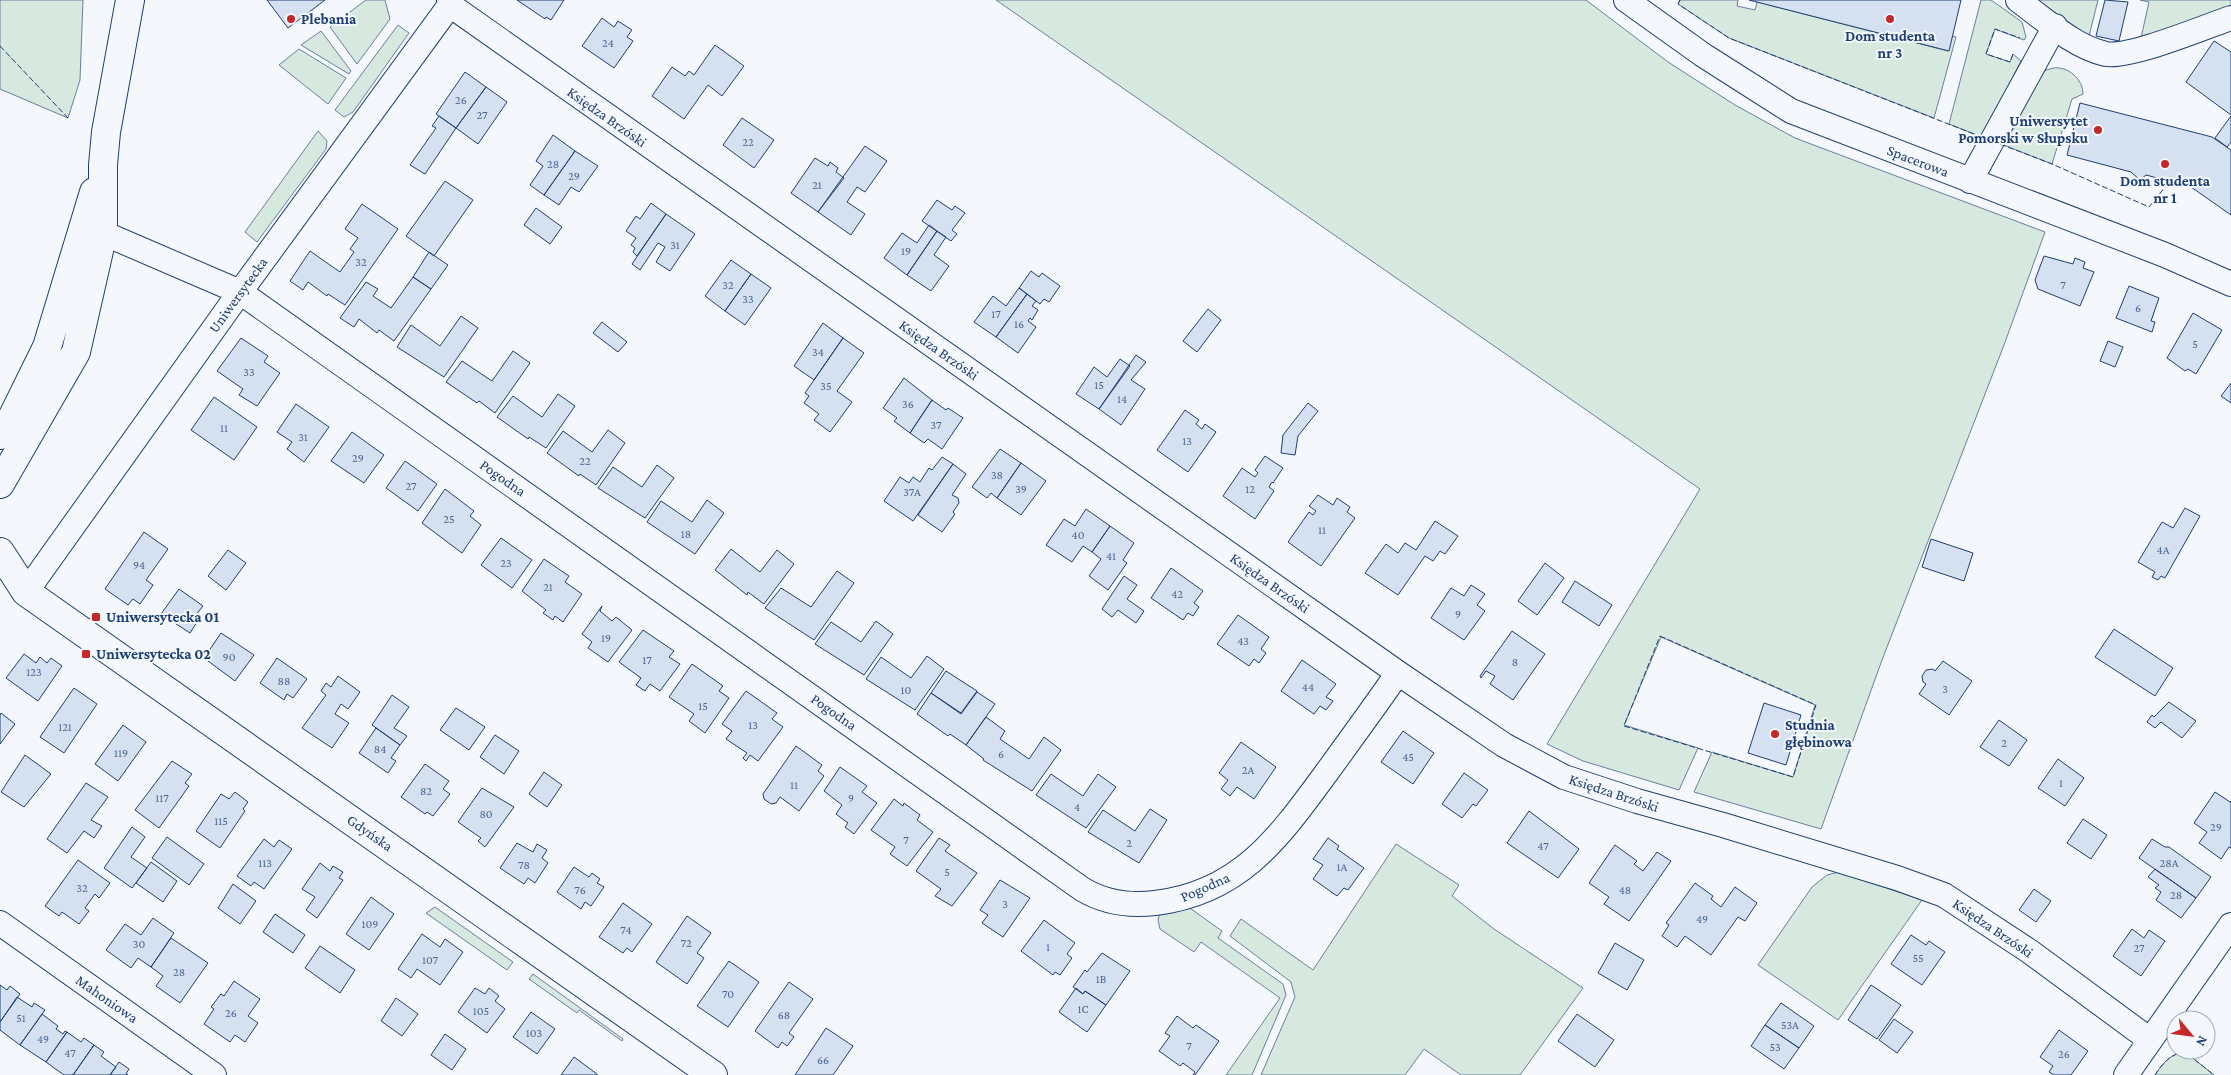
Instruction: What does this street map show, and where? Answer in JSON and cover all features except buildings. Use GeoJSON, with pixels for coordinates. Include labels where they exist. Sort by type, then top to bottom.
{"type":"FeatureCollection","features":[{"type":"Feature","properties":{"kind":"street"},"geometry":{"type":"LineString","coordinates":[[0,484],[76,352],[103,234],[103,164],[106,132],[130,0]]}},
{"type":"Feature","properties":{"kind":"street","name":"Spacerowa"},"geometry":{"type":"LineString","coordinates":[[1626,0],[1710,60],[1791,111],[2165,254],[2231,284]]}},
{"type":"Feature","properties":{"kind":"street"},"geometry":{"type":"LineString","coordinates":[[2018,0],[2054,26],[2091,49],[2107,54],[2122,54],[2231,18]]}},
{"type":"Feature","properties":{"kind":"street","name":"Uniwersytecka"},"geometry":{"type":"LineString","coordinates":[[26,592],[240,292],[450,3]]}},
{"type":"Feature","properties":{"kind":"street","name":"Księdza Brzóski"},"geometry":{"type":"LineString","coordinates":[[450,3],[1398,673],[1504,745],[1564,777],[1637,801],[1723,824],[1897,878],[1944,896],[2029,951],[2150,1040]]}},
{"type":"Feature","properties":{"kind":"street"},"geometry":{"type":"LineString","coordinates":[[1970,181],[2054,26]]}},
{"type":"Feature","properties":{"kind":"street"},"geometry":{"type":"LineString","coordinates":[[0,436],[13,416],[47,348],[103,164]]}},
{"type":"Feature","properties":{"kind":"street","name":"Pogodna"},"geometry":{"type":"LineString","coordinates":[[103,234],[240,292],[1082,889],[1099,898],[1117,904],[1132,905],[1172,901],[1208,888],[1231,877],[1262,853],[1292,821],[1398,673]]}},
{"type":"Feature","properties":{"kind":"street","name":"Gdyńska"},"geometry":{"type":"LineString","coordinates":[[0,552],[26,592],[713,1075]]}},
{"type":"Feature","properties":{"kind":"street","name":"Gdyńska"},"geometry":{"type":"LineString","coordinates":[[0,586],[26,592]]}},
{"type":"Feature","properties":{"kind":"street","name":"Mahoniowa"},"geometry":{"type":"LineString","coordinates":[[0,923],[214,1075]]}},
{"type":"Feature","properties":{"kind":"street"},"geometry":{"type":"LineString","coordinates":[[2126,1075],[2231,925]]}},
{"type":"Feature","properties":{"kind":"shaded area"},"geometry":{"type":"Polygon","coordinates":[[[0,0],[83,0],[80,80],[68,118],[0,89],[0,0]]]}},
{"type":"Feature","properties":{"kind":"shaded area"},"geometry":{"type":"Polygon","coordinates":[[[366,0],[385,0],[390,19],[357,64],[330,27],[366,0]]]}},
{"type":"Feature","properties":{"kind":"shaded area"},"geometry":{"type":"Polygon","coordinates":[[[996,0],[1586,0],[1668,62],[1735,105],[1795,138],[2045,232],[2004,345],[1882,660],[1821,829],[1694,792],[1712,752],[1793,777],[1815,705],[1661,637],[1624,725],[1698,748],[1679,790],[1583,761],[1547,744],[1700,489],[996,0]]]}},
{"type":"Feature","properties":{"kind":"shaded area"},"geometry":{"type":"Polygon","coordinates":[[[1680,0],[1738,0],[1737,6],[1755,10],[1757,2],[1948,51],[1952,36],[1956,37],[1934,118],[1729,38],[1678,4],[1680,0]]]}},
{"type":"Feature","properties":{"kind":"shaded area"},"geometry":{"type":"Polygon","coordinates":[[[1981,0],[1991,0],[2022,22],[2026,37],[2024,40],[1995,29],[1986,54],[2010,62],[2013,54],[2021,61],[1982,137],[1949,124],[1981,0]]]}},
{"type":"Feature","properties":{"kind":"shaded area"},"geometry":{"type":"Polygon","coordinates":[[[2037,0],[2098,0],[2089,36],[2037,0]]]}},
{"type":"Feature","properties":{"kind":"shaded area"},"geometry":{"type":"Polygon","coordinates":[[[2140,0],[2231,0],[2231,9],[2141,38],[2149,2],[2140,0]]]}},
{"type":"Feature","properties":{"kind":"shaded area"},"geometry":{"type":"Polygon","coordinates":[[[398,25],[409,33],[353,112],[344,117],[335,110],[398,25]]]}},
{"type":"Feature","properties":{"kind":"shaded area"},"geometry":{"type":"Polygon","coordinates":[[[321,31],[351,71],[349,74],[301,45],[321,31]]]}},
{"type":"Feature","properties":{"kind":"shaded area"},"geometry":{"type":"Polygon","coordinates":[[[299,49],[346,78],[328,104],[279,65],[299,49]]]}},
{"type":"Feature","properties":{"kind":"shaded area"},"geometry":{"type":"Polygon","coordinates":[[[2053,68],[2064,69],[2074,75],[2080,83],[2083,94],[2072,99],[2052,164],[2001,144],[2043,71],[2053,68]]]}},
{"type":"Feature","properties":{"kind":"shaded area"},"geometry":{"type":"Polygon","coordinates":[[[318,131],[327,141],[326,149],[257,242],[245,232],[318,131]]]}},
{"type":"Feature","properties":{"kind":"shaded area"},"geometry":{"type":"Polygon","coordinates":[[[1396,844],[1459,885],[1452,896],[1494,929],[1583,988],[1520,1075],[1461,1075],[1424,1049],[1405,1075],[1261,1075],[1295,997],[1291,982],[1230,936],[1241,919],[1313,970],[1396,844]]]}},
{"type":"Feature","properties":{"kind":"shaded area"},"geometry":{"type":"Polygon","coordinates":[[[1839,872],[1922,900],[1838,1020],[1758,965],[1812,887],[1827,875],[1839,872]]]}},
{"type":"Feature","properties":{"kind":"shaded area"},"geometry":{"type":"Polygon","coordinates":[[[1187,906],[1222,931],[1218,938],[1283,984],[1286,995],[1252,1075],[1226,1075],[1280,998],[1201,942],[1194,952],[1160,929],[1158,920],[1160,913],[1187,906]]]}},
{"type":"Feature","properties":{"kind":"shaded area"},"geometry":{"type":"Polygon","coordinates":[[[435,907],[513,962],[507,970],[426,913],[435,907]]]}},
{"type":"Feature","properties":{"kind":"shaded area"},"geometry":{"type":"Polygon","coordinates":[[[533,974],[623,1039],[622,1041],[579,1010],[577,1013],[529,979],[533,974]]]}},
{"type":"Feature","properties":{"kind":"shaded area"},"geometry":{"type":"Polygon","coordinates":[[[2167,1060],[2195,1060],[2214,1075],[2155,1075],[2167,1060]]]}},
{"type":"Feature","properties":{"kind":"fence"},"geometry":{"type":"LineString","coordinates":[[1680,0],[1678,4],[1729,38],[1984,138]]}},
{"type":"Feature","properties":{"kind":"fence"},"geometry":{"type":"LineString","coordinates":[[2013,54],[2010,62],[1986,54],[1995,29],[2020,38]]}},
{"type":"Feature","properties":{"kind":"fence"},"geometry":{"type":"LineString","coordinates":[[0,46],[68,118]]}},
{"type":"Feature","properties":{"kind":"fence"},"geometry":{"type":"LineString","coordinates":[[2000,144],[2052,164],[2149,207],[2170,181]]}},
{"type":"Feature","properties":{"kind":"fence"},"geometry":{"type":"LineString","coordinates":[[1660,636],[1816,705],[1793,777],[1624,726],[1660,636]]}},
{"type":"Feature","properties":{"kind":"fence"},"geometry":{"type":"LineString","coordinates":[[2155,1075],[2167,1060],[2185,1052],[2214,1075]]}},
{"type":"Feature","properties":{"kind":"place","name":"Plebania"},"geometry":{"type":"Point","coordinates":[291,19]}},
{"type":"Feature","properties":{"kind":"place","name":"Dom studenta nr 3"},"geometry":{"type":"Point","coordinates":[1890,19]}},
{"type":"Feature","properties":{"kind":"place","name":"Uniwersytet Pomorski w Słupsku"},"geometry":{"type":"Point","coordinates":[2098,130]}},
{"type":"Feature","properties":{"kind":"place","name":"Dom studenta nr 1"},"geometry":{"type":"Point","coordinates":[2165,164]}},
{"type":"Feature","properties":{"kind":"place","name":"Uniwersytecka 01"},"geometry":{"type":"Point","coordinates":[96,617]}},
{"type":"Feature","properties":{"kind":"place","name":"Uniwersytecka 02"},"geometry":{"type":"Point","coordinates":[86,654]}},
{"type":"Feature","properties":{"kind":"place","name":"Studnia głębinowa"},"geometry":{"type":"Point","coordinates":[1775,734]}}]}
